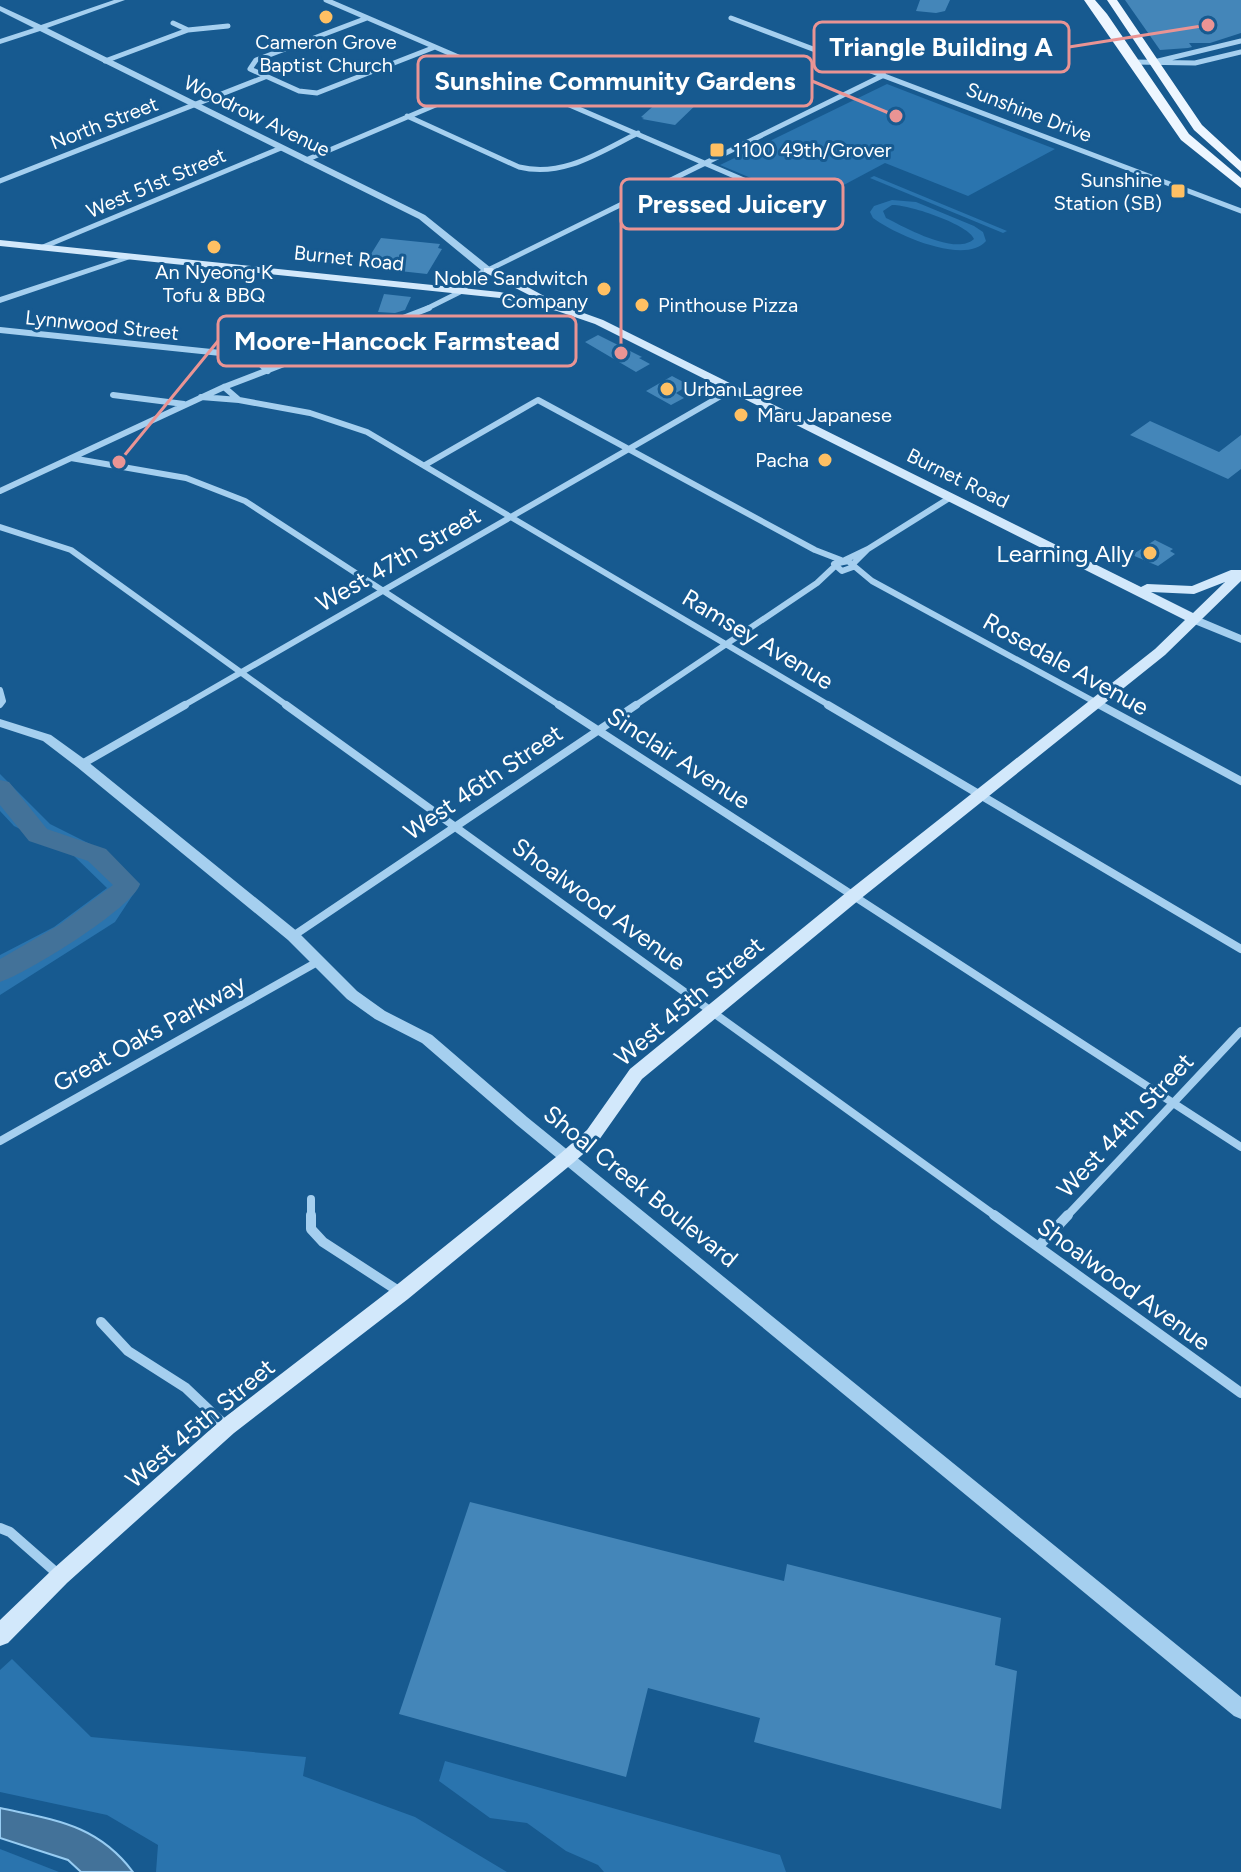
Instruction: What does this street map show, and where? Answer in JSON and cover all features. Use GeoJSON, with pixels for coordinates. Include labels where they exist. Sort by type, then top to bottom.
{"type":"FeatureCollection","features":[{"type":"Feature","properties":{"kind":"main road"},"geometry":{"type":"LineString","coordinates":[[1089,0],[1103,16],[1173,122],[1196,148],[1241,184]]}},
{"type":"Feature","properties":{"kind":"main road"},"geometry":{"type":"LineString","coordinates":[[1112,0],[1186,111],[1216,146],[1241,168]]}},
{"type":"Feature","properties":{"kind":"main road"},"geometry":{"type":"LineString","coordinates":[[1103,16],[1114,18],[1136,35]]}},
{"type":"Feature","properties":{"kind":"main road"},"geometry":{"type":"LineString","coordinates":[[1196,148],[1216,146]]}},
{"type":"Feature","properties":{"kind":"main road","name":"Burnet Road"},"geometry":{"type":"LineString","coordinates":[[0,243],[464,290],[560,308],[599,322],[1196,620]]}},
{"type":"Feature","properties":{"kind":"main road"},"geometry":{"type":"LineString","coordinates":[[488,270],[560,308]]}},
{"type":"Feature","properties":{"kind":"main road"},"geometry":{"type":"LineString","coordinates":[[1131,586],[1184,592],[1241,572]]}},
{"type":"Feature","properties":{"kind":"main road","name":"West 45th Street"},"geometry":{"type":"LineString","coordinates":[[0,1635],[60,1576],[227,1427],[401,1293],[567,1158],[593,1135],[636,1074],[1096,703],[1196,620],[1241,572]]}},
{"type":"Feature","properties":{"kind":"street"},"geometry":{"type":"LineString","coordinates":[[0,42],[121,0]]}},
{"type":"Feature","properties":{"kind":"street"},"geometry":{"type":"LineString","coordinates":[[326,0],[841,222]]}},
{"type":"Feature","properties":{"kind":"street","name":"Woodrow Avenue"},"geometry":{"type":"LineString","coordinates":[[0,8],[436,225],[470,259],[488,270]]}},
{"type":"Feature","properties":{"kind":"street"},"geometry":{"type":"LineString","coordinates":[[367,18],[259,59],[252,63],[250,69],[299,91],[321,92],[436,46]]}},
{"type":"Feature","properties":{"kind":"street","name":"Sunshine Drive"},"geometry":{"type":"LineString","coordinates":[[731,18],[1241,210]]}},
{"type":"Feature","properties":{"kind":"street"},"geometry":{"type":"LineString","coordinates":[[173,23],[188,30]]}},
{"type":"Feature","properties":{"kind":"street"},"geometry":{"type":"LineString","coordinates":[[105,61],[188,30],[228,26]]}},
{"type":"Feature","properties":{"kind":"street"},"geometry":{"type":"LineString","coordinates":[[1154,62],[1241,41]]}},
{"type":"Feature","properties":{"kind":"street"},"geometry":{"type":"LineString","coordinates":[[1134,62],[1169,65],[1195,63],[1241,52]]}},
{"type":"Feature","properties":{"kind":"street"},"geometry":{"type":"LineString","coordinates":[[0,491],[200,397],[477,287],[489,275],[488,270],[884,75]]}},
{"type":"Feature","properties":{"kind":"street"},"geometry":{"type":"LineString","coordinates":[[306,160],[504,76]]}},
{"type":"Feature","properties":{"kind":"street","name":"North Street"},"geometry":{"type":"LineString","coordinates":[[0,181],[265,77]]}},
{"type":"Feature","properties":{"kind":"street"},"geometry":{"type":"LineString","coordinates":[[407,116],[519,167],[542,172],[560,169],[638,133]]}},
{"type":"Feature","properties":{"kind":"street","name":"West 51st Street"},"geometry":{"type":"LineString","coordinates":[[43,247],[281,148]]}},
{"type":"Feature","properties":{"kind":"street"},"geometry":{"type":"LineString","coordinates":[[0,300],[131,257]]}},
{"type":"Feature","properties":{"kind":"street","name":"Lynnwood Street"},"geometry":{"type":"LineString","coordinates":[[0,330],[295,360]]}},
{"type":"Feature","properties":{"kind":"street"},"geometry":{"type":"LineString","coordinates":[[249,357],[268,371]]}},
{"type":"Feature","properties":{"kind":"street"},"geometry":{"type":"LineString","coordinates":[[224,387],[239,400]]}},
{"type":"Feature","properties":{"kind":"street","name":"West 47th Street"},"geometry":{"type":"LineString","coordinates":[[82,764],[733,389]]}},
{"type":"Feature","properties":{"kind":"street"},"geometry":{"type":"LineString","coordinates":[[113,395],[184,404]]}},
{"type":"Feature","properties":{"kind":"street","name":"Ramsey Avenue"},"geometry":{"type":"LineString","coordinates":[[200,397],[290,408],[343,422],[425,465],[1241,949]]}},
{"type":"Feature","properties":{"kind":"street"},"geometry":{"type":"LineString","coordinates":[[425,465],[538,400],[848,568]]}},
{"type":"Feature","properties":{"kind":"street","name":"Sinclair Avenue"},"geometry":{"type":"LineString","coordinates":[[71,458],[186,478],[232,495],[598,728],[1241,1147]]}},
{"type":"Feature","properties":{"kind":"street","name":"West 46th Street"},"geometry":{"type":"LineString","coordinates":[[817,583],[838,563],[868,549],[951,497]]}},
{"type":"Feature","properties":{"kind":"street","name":"Shoalwood Avenue"},"geometry":{"type":"LineString","coordinates":[[0,527],[71,550],[1241,1393]]}},
{"type":"Feature","properties":{"kind":"street","name":"West 46th Street"},"geometry":{"type":"LineString","coordinates":[[293,936],[598,728],[817,583],[848,568],[868,549]]}},
{"type":"Feature","properties":{"kind":"street"},"geometry":{"type":"LineString","coordinates":[[838,563],[848,568]]}},
{"type":"Feature","properties":{"kind":"street","name":"Rosedale Avenue"},"geometry":{"type":"LineString","coordinates":[[848,568],[1241,781]]}},
{"type":"Feature","properties":{"kind":"street","name":"Burnet Road"},"geometry":{"type":"LineString","coordinates":[[1196,620],[1241,639]]}},
{"type":"Feature","properties":{"kind":"street"},"geometry":{"type":"LineString","coordinates":[[0,690],[3,701],[0,705]]}},
{"type":"Feature","properties":{"kind":"street","name":"Shoal Creek Boulevard"},"geometry":{"type":"LineString","coordinates":[[0,723],[47,738],[82,764],[293,936],[370,1009],[427,1039],[567,1158],[1241,1709]]}},
{"type":"Feature","properties":{"kind":"street","name":"Great Oaks Parkway"},"geometry":{"type":"LineString","coordinates":[[0,1141],[319,961]]}},
{"type":"Feature","properties":{"kind":"street","name":"West 44th Street"},"geometry":{"type":"LineString","coordinates":[[1039,1246],[1241,1031]]}},
{"type":"Feature","properties":{"kind":"street"},"geometry":{"type":"LineString","coordinates":[[311,1199],[311,1229],[323,1242],[401,1293]]}},
{"type":"Feature","properties":{"kind":"street"},"geometry":{"type":"LineString","coordinates":[[101,1322],[117,1345],[179,1383],[227,1427]]}},
{"type":"Feature","properties":{"kind":"street"},"geometry":{"type":"LineString","coordinates":[[0,1528],[10,1532],[60,1576]]}},
{"type":"Feature","properties":{"kind":"shaded area"},"geometry":{"type":"Polygon","coordinates":[[[887,84],[1055,149],[968,196],[885,163],[810,203],[720,165],[887,84]]]}},
{"type":"Feature","properties":{"kind":"shaded area"},"geometry":{"type":"Polygon","coordinates":[[[874,176],[1007,231],[1003,233],[870,178],[874,176]]]}},
{"type":"Feature","properties":{"kind":"shaded area"},"geometry":{"type":"Polygon","coordinates":[[[892,200],[916,202],[974,226],[983,232],[986,241],[976,248],[962,250],[930,245],[883,225],[870,212],[874,206],[892,200]],[[892,205],[883,211],[886,218],[918,234],[944,242],[966,243],[974,239],[970,233],[951,222],[892,205]]]}},
{"type":"Feature","properties":{"kind":"shaded area"},"geometry":{"type":"Polygon","coordinates":[[[0,774],[50,824],[90,844],[140,884],[115,922],[0,995],[0,955],[54,927],[107,888],[74,856],[14,826],[0,811],[0,774]]]}},
{"type":"Feature","properties":{"kind":"shaded area"},"geometry":{"type":"Polygon","coordinates":[[[12,1659],[91,1737],[306,1757],[303,1776],[415,1817],[507,1872],[156,1872],[158,1845],[107,1815],[0,1792],[0,1670],[12,1659]]]}},
{"type":"Feature","properties":{"kind":"shaded area"},"geometry":{"type":"Polygon","coordinates":[[[445,1761],[780,1855],[786,1872],[604,1872],[598,1865],[566,1851],[527,1823],[490,1818],[439,1781],[445,1761]]]}},
{"type":"Feature","properties":{"kind":"shaded area"},"geometry":{"type":"Polygon","coordinates":[[[0,1808],[73,1826],[105,1843],[133,1872],[81,1872],[68,1860],[0,1838],[0,1808]]]}},
{"type":"Feature","properties":{"kind":"shaded area"},"geometry":{"type":"Polygon","coordinates":[[[0,1849],[59,1872],[0,1872],[0,1849]]]}},
{"type":"Feature","properties":{"kind":"building"},"geometry":{"type":"Polygon","coordinates":[[[920,0],[950,0],[945,11],[936,13],[916,11],[920,0]]]}},
{"type":"Feature","properties":{"kind":"building"},"geometry":{"type":"Polygon","coordinates":[[[1125,0],[1241,0],[1241,33],[1210,43],[1189,43],[1192,47],[1188,48],[1160,50],[1125,0]]]}},
{"type":"Feature","properties":{"kind":"building"},"geometry":{"type":"Polygon","coordinates":[[[675,90],[703,98],[675,125],[642,119],[669,92],[675,90]]]}},
{"type":"Feature","properties":{"kind":"building"},"geometry":{"type":"Polygon","coordinates":[[[381,238],[440,244],[438,248],[442,249],[427,274],[363,267],[381,238]]]}},
{"type":"Feature","properties":{"kind":"building"},"geometry":{"type":"Polygon","coordinates":[[[384,294],[411,297],[405,310],[378,312],[384,294]]]}},
{"type":"Feature","properties":{"kind":"building"},"geometry":{"type":"Polygon","coordinates":[[[598,335],[650,364],[636,372],[585,342],[598,335]]]}},
{"type":"Feature","properties":{"kind":"building","name":"Urban Lagree"},"geometry":{"type":"Polygon","coordinates":[[[672,376],[689,385],[676,393],[684,398],[671,405],[646,391],[672,376]]]}},
{"type":"Feature","properties":{"kind":"building"},"geometry":{"type":"Polygon","coordinates":[[[1150,421],[1219,452],[1241,435],[1241,469],[1228,479],[1130,435],[1150,421]]]}},
{"type":"Feature","properties":{"kind":"building","name":"Learning Ally"},"geometry":{"type":"Polygon","coordinates":[[[1155,540],[1173,549],[1170,551],[1175,554],[1158,566],[1132,555],[1155,540]]]}},
{"type":"Feature","properties":{"kind":"building"},"geometry":{"type":"Polygon","coordinates":[[[470,1502],[784,1581],[787,1564],[1001,1618],[995,1665],[1017,1671],[1001,1809],[754,1742],[760,1718],[648,1688],[626,1777],[399,1714],[470,1502]]]}},
{"type":"Feature","properties":{"kind":"waterway"},"geometry":{"type":"LineString","coordinates":[[0,788],[38,835],[97,855],[127,884],[126,889],[68,932],[0,972]]}},
{"type":"Feature","properties":{"kind":"place","name":"Cameron Grove Baptist Church"},"geometry":{"type":"Point","coordinates":[326,17]}},
{"type":"Feature","properties":{"kind":"place","name":"Triangle Building A"},"geometry":{"type":"Point","coordinates":[1208,25]}},
{"type":"Feature","properties":{"kind":"place","name":"Sunshine Community Gardens"},"geometry":{"type":"Point","coordinates":[896,116]}},
{"type":"Feature","properties":{"kind":"place","name":"1100 49th/Grover"},"geometry":{"type":"Point","coordinates":[717,150]}},
{"type":"Feature","properties":{"kind":"place","name":"Sunshine Station (SB)"},"geometry":{"type":"Point","coordinates":[1178,191]}},
{"type":"Feature","properties":{"kind":"place","name":"An Nyeong K Tofu & BBQ"},"geometry":{"type":"Point","coordinates":[214,247]}},
{"type":"Feature","properties":{"kind":"place","name":"Noble Sandwitch Company"},"geometry":{"type":"Point","coordinates":[604,289]}},
{"type":"Feature","properties":{"kind":"place","name":"Pinthouse Pizza"},"geometry":{"type":"Point","coordinates":[642,305]}},
{"type":"Feature","properties":{"kind":"place","name":"Pressed Juicery"},"geometry":{"type":"Point","coordinates":[621,353]}},
{"type":"Feature","properties":{"kind":"place","name":"Urban Lagree"},"geometry":{"type":"Point","coordinates":[667,389]}},
{"type":"Feature","properties":{"kind":"place","name":"Maru Japanese"},"geometry":{"type":"Point","coordinates":[741,415]}},
{"type":"Feature","properties":{"kind":"place","name":"Pacha"},"geometry":{"type":"Point","coordinates":[825,460]}},
{"type":"Feature","properties":{"kind":"place","name":"Moore-Hancock Farmstead"},"geometry":{"type":"Point","coordinates":[119,462]}},
{"type":"Feature","properties":{"kind":"place","name":"Learning Ally"},"geometry":{"type":"Point","coordinates":[1150,553]}}]}
